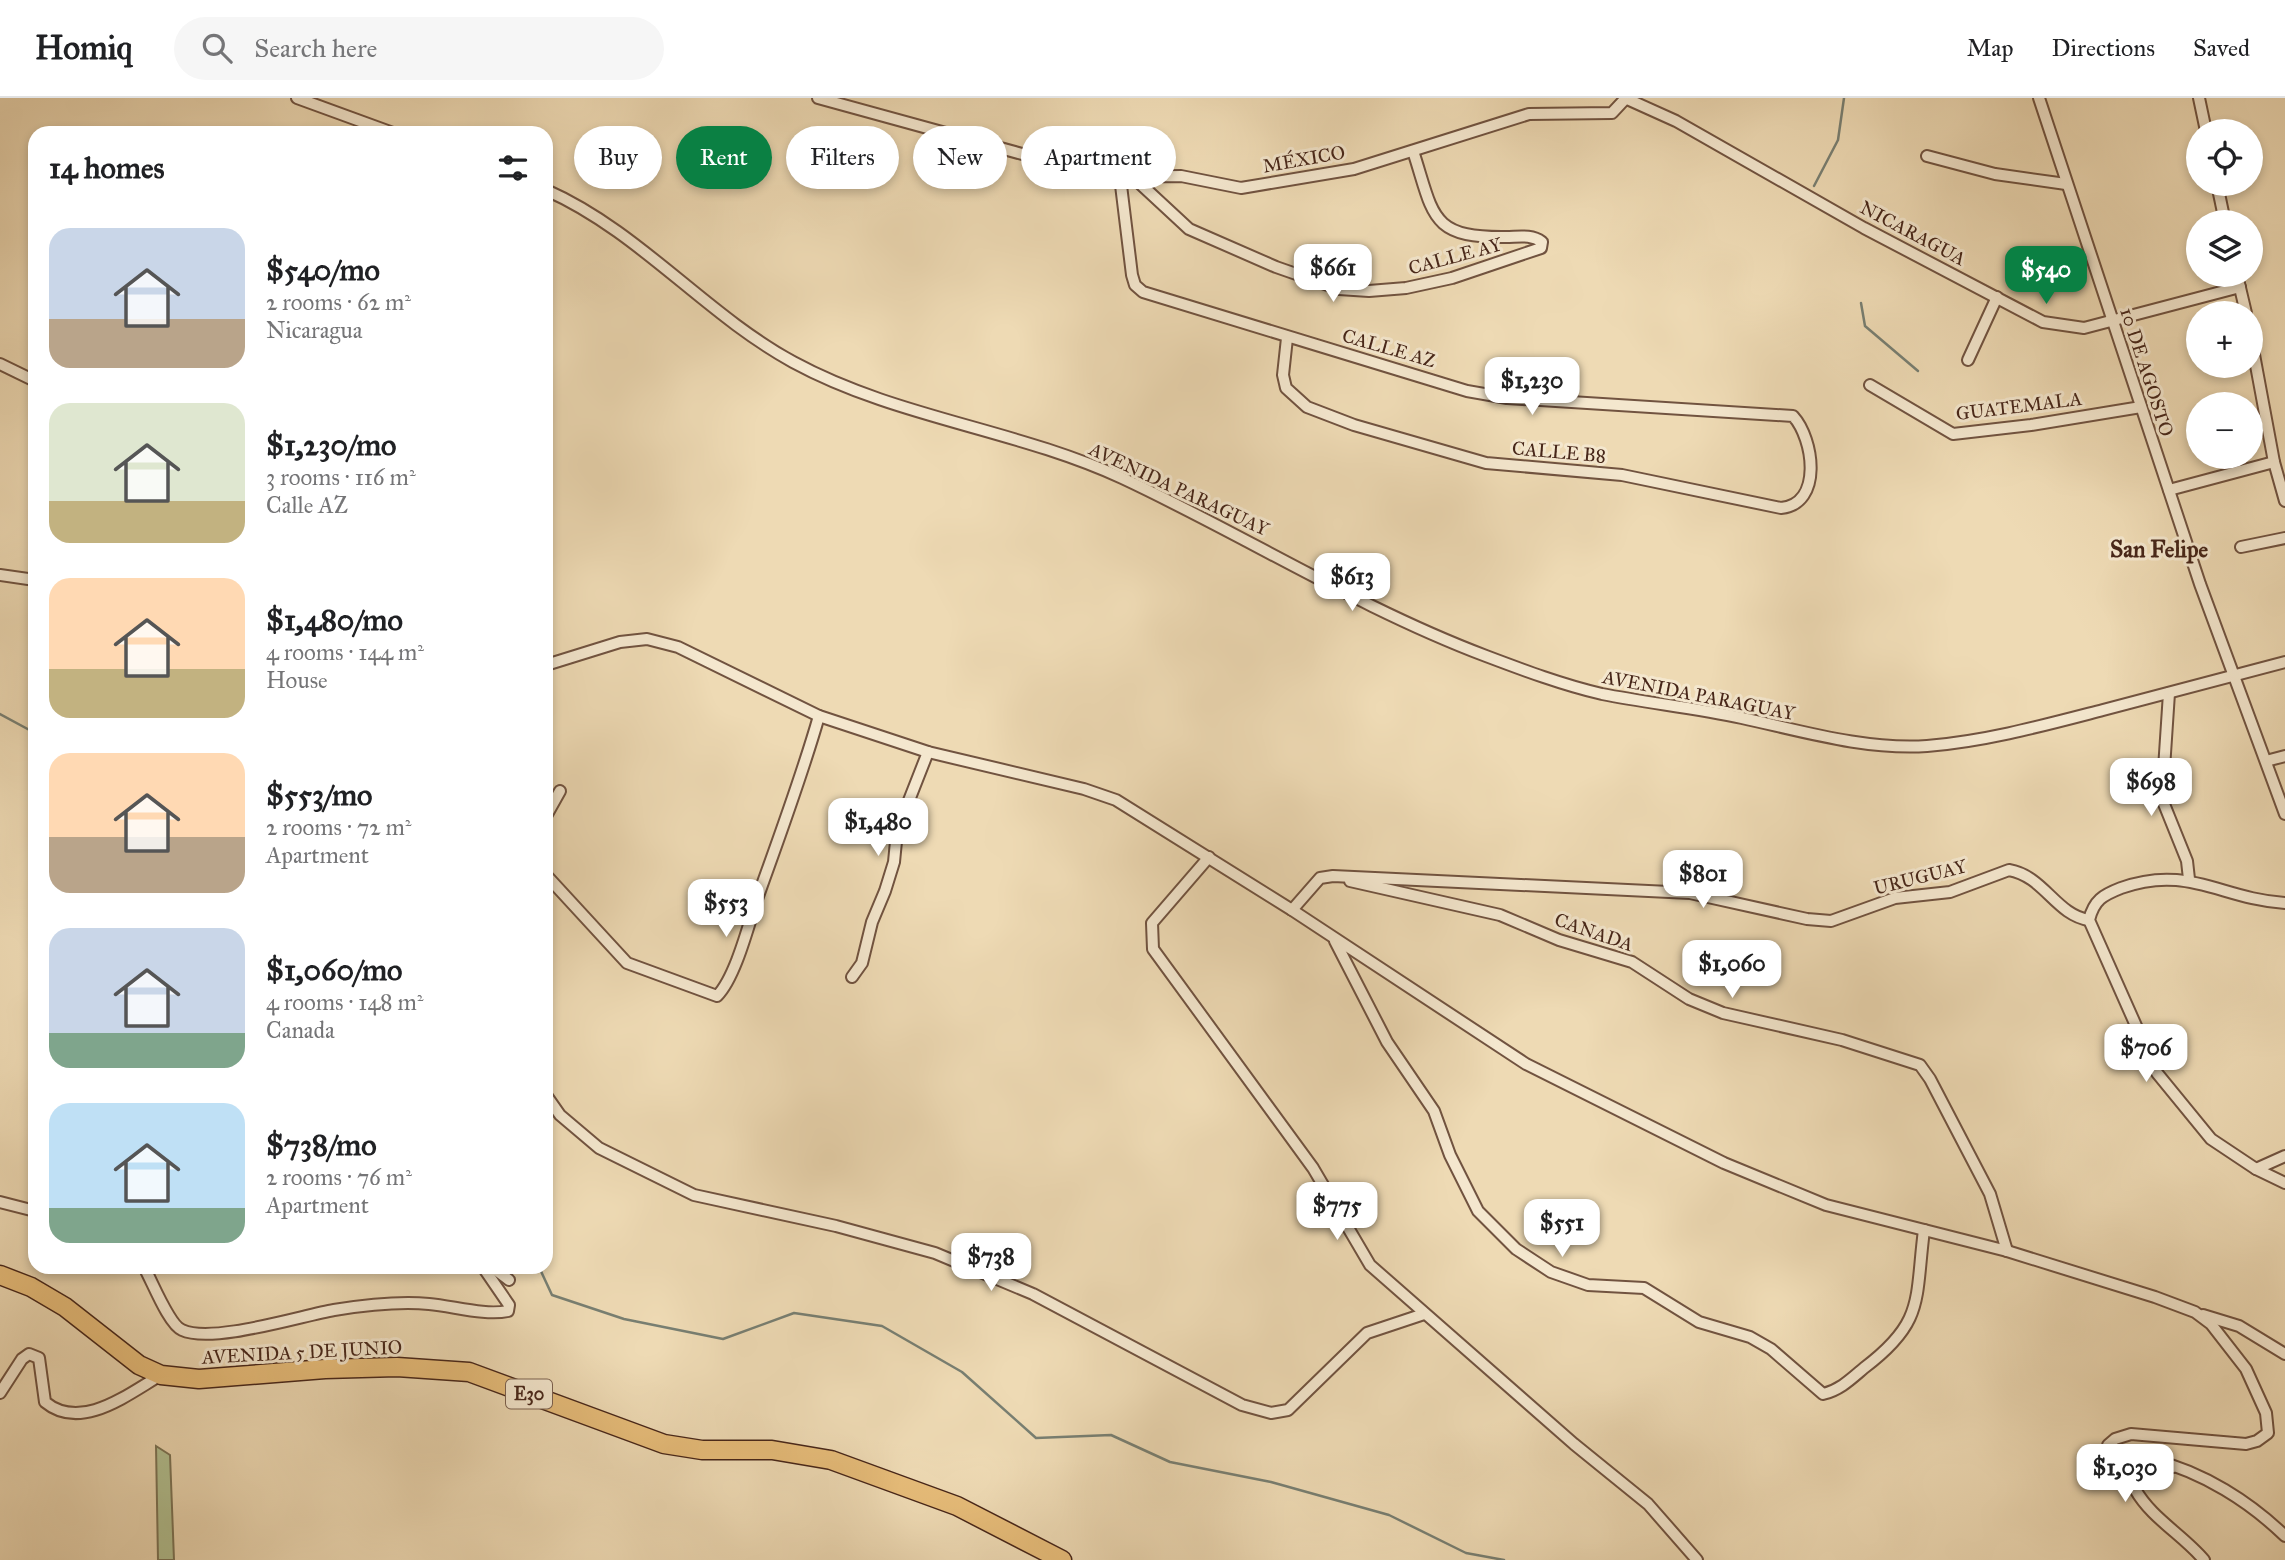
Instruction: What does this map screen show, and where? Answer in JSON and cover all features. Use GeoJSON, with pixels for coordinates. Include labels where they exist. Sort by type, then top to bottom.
{"type":"FeatureCollection","features":[{"type":"Feature","properties":{"kind":"main road","name":"AVENIDA 5 DE JUNIO"},"geometry":{"type":"LineString","coordinates":[[0,1275],[31,1287],[65,1307],[139,1365],[161,1375],[199,1379],[325,1368],[397,1367],[469,1372],[664,1444],[702,1450],[772,1450],[831,1460],[957,1506],[1062,1560]]}},
{"type":"Feature","properties":{"kind":"street"},"geometry":{"type":"LineString","coordinates":[[297,98],[374,126]]}},
{"type":"Feature","properties":{"kind":"street","name":"MÉXICO"},"geometry":{"type":"LineString","coordinates":[[818,98],[1021,154]]}},
{"type":"Feature","properties":{"kind":"street","name":"MÉXICO"},"geometry":{"type":"LineString","coordinates":[[1176,176],[1241,188],[1354,169],[1529,114],[1612,113],[1625,98]]}},
{"type":"Feature","properties":{"kind":"street","name":"NICARAGUA"},"geometry":{"type":"LineString","coordinates":[[1625,98],[1641,101],[1864,228],[2043,322],[2065,328],[2084,328],[2112,323],[2240,287]]}},
{"type":"Feature","properties":{"kind":"street","name":"10 DE AGOSTO"},"geometry":{"type":"LineString","coordinates":[[2039,98],[2169,490],[2233,676],[2285,814]]}},
{"type":"Feature","properties":{"kind":"street"},"geometry":{"type":"LineString","coordinates":[[2199,98],[2203,119]]}},
{"type":"Feature","properties":{"kind":"street","name":"CALLE AY"},"geometry":{"type":"LineString","coordinates":[[1146,189],[1189,229],[1276,267],[1339,289],[1369,291],[1406,288],[1452,278],[1541,248],[1542,242],[1530,236],[1469,237],[1452,232],[1432,209],[1413,151]]}},
{"type":"Feature","properties":{"kind":"street"},"geometry":{"type":"LineString","coordinates":[[1927,156],[1995,174],[2066,184]]}},
{"type":"Feature","properties":{"kind":"street","name":"CALLE AZ"},"geometry":{"type":"LineString","coordinates":[[1122,189],[1135,285],[1143,292],[1468,391],[1507,398],[1793,416]]}},
{"type":"Feature","properties":{"kind":"street","name":"AVENIDA PARAGUAY"},"geometry":{"type":"LineString","coordinates":[[553,194],[588,212],[628,240],[746,332],[791,361],[824,377],[880,399],[1088,464],[1252,542],[1406,624],[1489,657],[1575,686],[1740,718],[1805,734],[1884,745],[1926,746],[2030,729],[2285,662]]}},
{"type":"Feature","properties":{"kind":"street"},"geometry":{"type":"LineString","coordinates":[[2240,287],[2243,301]]}},
{"type":"Feature","properties":{"kind":"street"},"geometry":{"type":"LineString","coordinates":[[1968,360],[1997,297]]}},
{"type":"Feature","properties":{"kind":"street","name":"CALLE B8"},"geometry":{"type":"LineString","coordinates":[[1287,338],[1284,380],[1286,388],[1307,407],[1365,428],[1486,463],[1622,475],[1694,487],[1781,508],[1791,507],[1801,500],[1807,487],[1810,458],[1807,440],[1793,416]]}},
{"type":"Feature","properties":{"kind":"street"},"geometry":{"type":"LineString","coordinates":[[0,364],[28,378]]}},
{"type":"Feature","properties":{"kind":"street"},"geometry":{"type":"LineString","coordinates":[[2258,378],[2274,462],[2285,501]]}},
{"type":"Feature","properties":{"kind":"street","name":"GUATEMALA"},"geometry":{"type":"LineString","coordinates":[[1870,385],[1953,434],[2031,425],[2141,407]]}},
{"type":"Feature","properties":{"kind":"street"},"geometry":{"type":"LineString","coordinates":[[2169,490],[2274,462]]}},
{"type":"Feature","properties":{"kind":"street"},"geometry":{"type":"LineString","coordinates":[[2241,547],[2285,538]]}},
{"type":"Feature","properties":{"kind":"street"},"geometry":{"type":"LineString","coordinates":[[0,575],[28,579]]}},
{"type":"Feature","properties":{"kind":"street"},"geometry":{"type":"LineString","coordinates":[[553,663],[620,642],[648,639],[678,647],[819,716],[928,752],[1084,789],[1116,800],[1292,910],[1526,1064],[1724,1163],[1826,1205],[2007,1251],[2155,1297],[2239,1326],[2285,1354]]}},
{"type":"Feature","properties":{"kind":"street"},"geometry":{"type":"LineString","coordinates":[[2169,693],[2162,799],[2186,861],[2189,879]]}},
{"type":"Feature","properties":{"kind":"street"},"geometry":{"type":"LineString","coordinates":[[553,883],[627,963],[717,996],[723,990],[738,955],[802,774],[819,716]]}},
{"type":"Feature","properties":{"kind":"street"},"geometry":{"type":"LineString","coordinates":[[852,977],[862,963],[872,922],[894,862],[897,831],[928,752]]}},
{"type":"Feature","properties":{"kind":"street"},"geometry":{"type":"LineString","coordinates":[[2266,761],[2285,755]]}},
{"type":"Feature","properties":{"kind":"street"},"geometry":{"type":"LineString","coordinates":[[553,804],[560,791]]}},
{"type":"Feature","properties":{"kind":"street"},"geometry":{"type":"LineString","coordinates":[[1209,857],[1152,923],[1153,949],[1313,1168],[1370,1265],[1648,1504],[1697,1560]]}},
{"type":"Feature","properties":{"kind":"street","name":"URUGUAY"},"geometry":{"type":"LineString","coordinates":[[1333,876],[1690,893],[1807,919],[1831,921],[1895,898],[1950,892],[2009,870],[2044,887],[2069,915],[2089,920]]}},
{"type":"Feature","properties":{"kind":"street"},"geometry":{"type":"LineString","coordinates":[[1292,910],[1320,878],[1333,876]]}},
{"type":"Feature","properties":{"kind":"street","name":"CANADA"},"geometry":{"type":"LineString","coordinates":[[1333,876],[1375,888],[1479,908],[1559,940],[1632,962],[1689,999],[1723,1013],[1842,1040],[1920,1065],[1930,1079],[1990,1194],[2007,1251]]}},
{"type":"Feature","properties":{"kind":"street"},"geometry":{"type":"LineString","coordinates":[[2285,903],[2260,902],[2189,879],[2145,880],[2102,895],[2092,906],[2089,920],[2157,1073],[2211,1139],[2256,1169],[2285,1182]]}},
{"type":"Feature","properties":{"kind":"street"},"geometry":{"type":"LineString","coordinates":[[1334,939],[1387,1042],[1434,1111],[1450,1155],[1478,1211],[1517,1248],[1551,1272],[1588,1285],[1644,1288],[1699,1322],[1750,1337],[1771,1349],[1823,1394],[1835,1391],[1889,1349],[1903,1333],[1912,1317],[1916,1299],[1924,1230]]}},
{"type":"Feature","properties":{"kind":"street"},"geometry":{"type":"LineString","coordinates":[[553,1105],[560,1115],[599,1148],[694,1195],[836,1226],[935,1253],[1033,1294],[1241,1405],[1271,1413],[1288,1410],[1303,1398],[1367,1333],[1424,1314]]}},
{"type":"Feature","properties":{"kind":"street"},"geometry":{"type":"LineString","coordinates":[[2256,1169],[2285,1156]]}},
{"type":"Feature","properties":{"kind":"street"},"geometry":{"type":"LineString","coordinates":[[0,1202],[28,1209]]}},
{"type":"Feature","properties":{"kind":"street"},"geometry":{"type":"LineString","coordinates":[[148,1274],[173,1323],[182,1330],[194,1332],[242,1331],[332,1310],[383,1304],[427,1303],[508,1311],[509,1305],[488,1274]]}},
{"type":"Feature","properties":{"kind":"street"},"geometry":{"type":"LineString","coordinates":[[501,1274],[509,1280]]}},
{"type":"Feature","properties":{"kind":"street"},"geometry":{"type":"LineString","coordinates":[[2195,1312],[2211,1324],[2246,1369],[2270,1428],[2265,1437],[2246,1444],[2131,1434],[2115,1439],[2108,1445],[2108,1460],[2113,1464],[2151,1459],[2179,1466],[2267,1518],[2285,1536]]}},
{"type":"Feature","properties":{"kind":"street"},"geometry":{"type":"LineString","coordinates":[[0,1393],[22,1359],[29,1354],[38,1358],[45,1402],[57,1412],[73,1415],[91,1412],[121,1399],[161,1375]]}},
{"type":"Feature","properties":{"kind":"street"},"geometry":{"type":"LineString","coordinates":[[2179,1466],[2146,1472],[2139,1477],[2135,1489],[2143,1504],[2178,1532],[2204,1560]]}},
{"type":"Feature","properties":{"kind":"green space"},"geometry":{"type":"Polygon","coordinates":[[[156,1446],[170,1455],[174,1560],[158,1560],[156,1446]]]}},
{"type":"Feature","properties":{"kind":"waterway"},"geometry":{"type":"LineString","coordinates":[[1814,186],[1838,140],[1844,98]]}},
{"type":"Feature","properties":{"kind":"waterway"},"geometry":{"type":"LineString","coordinates":[[1861,303],[1865,326],[1918,371]]}},
{"type":"Feature","properties":{"kind":"waterway"},"geometry":{"type":"LineString","coordinates":[[0,714],[28,729]]}},
{"type":"Feature","properties":{"kind":"waterway"},"geometry":{"type":"LineString","coordinates":[[542,1274],[552,1295],[624,1319],[723,1339],[794,1313],[882,1326],[962,1372],[1036,1438],[1111,1435],[1170,1462],[1271,1482],[1389,1515],[1466,1553],[1504,1560]]}},
{"type":"Feature","properties":{"kind":"district","name":"San Felipe"},"geometry":{"type":"Point","coordinates":[2159,549]}}]}
